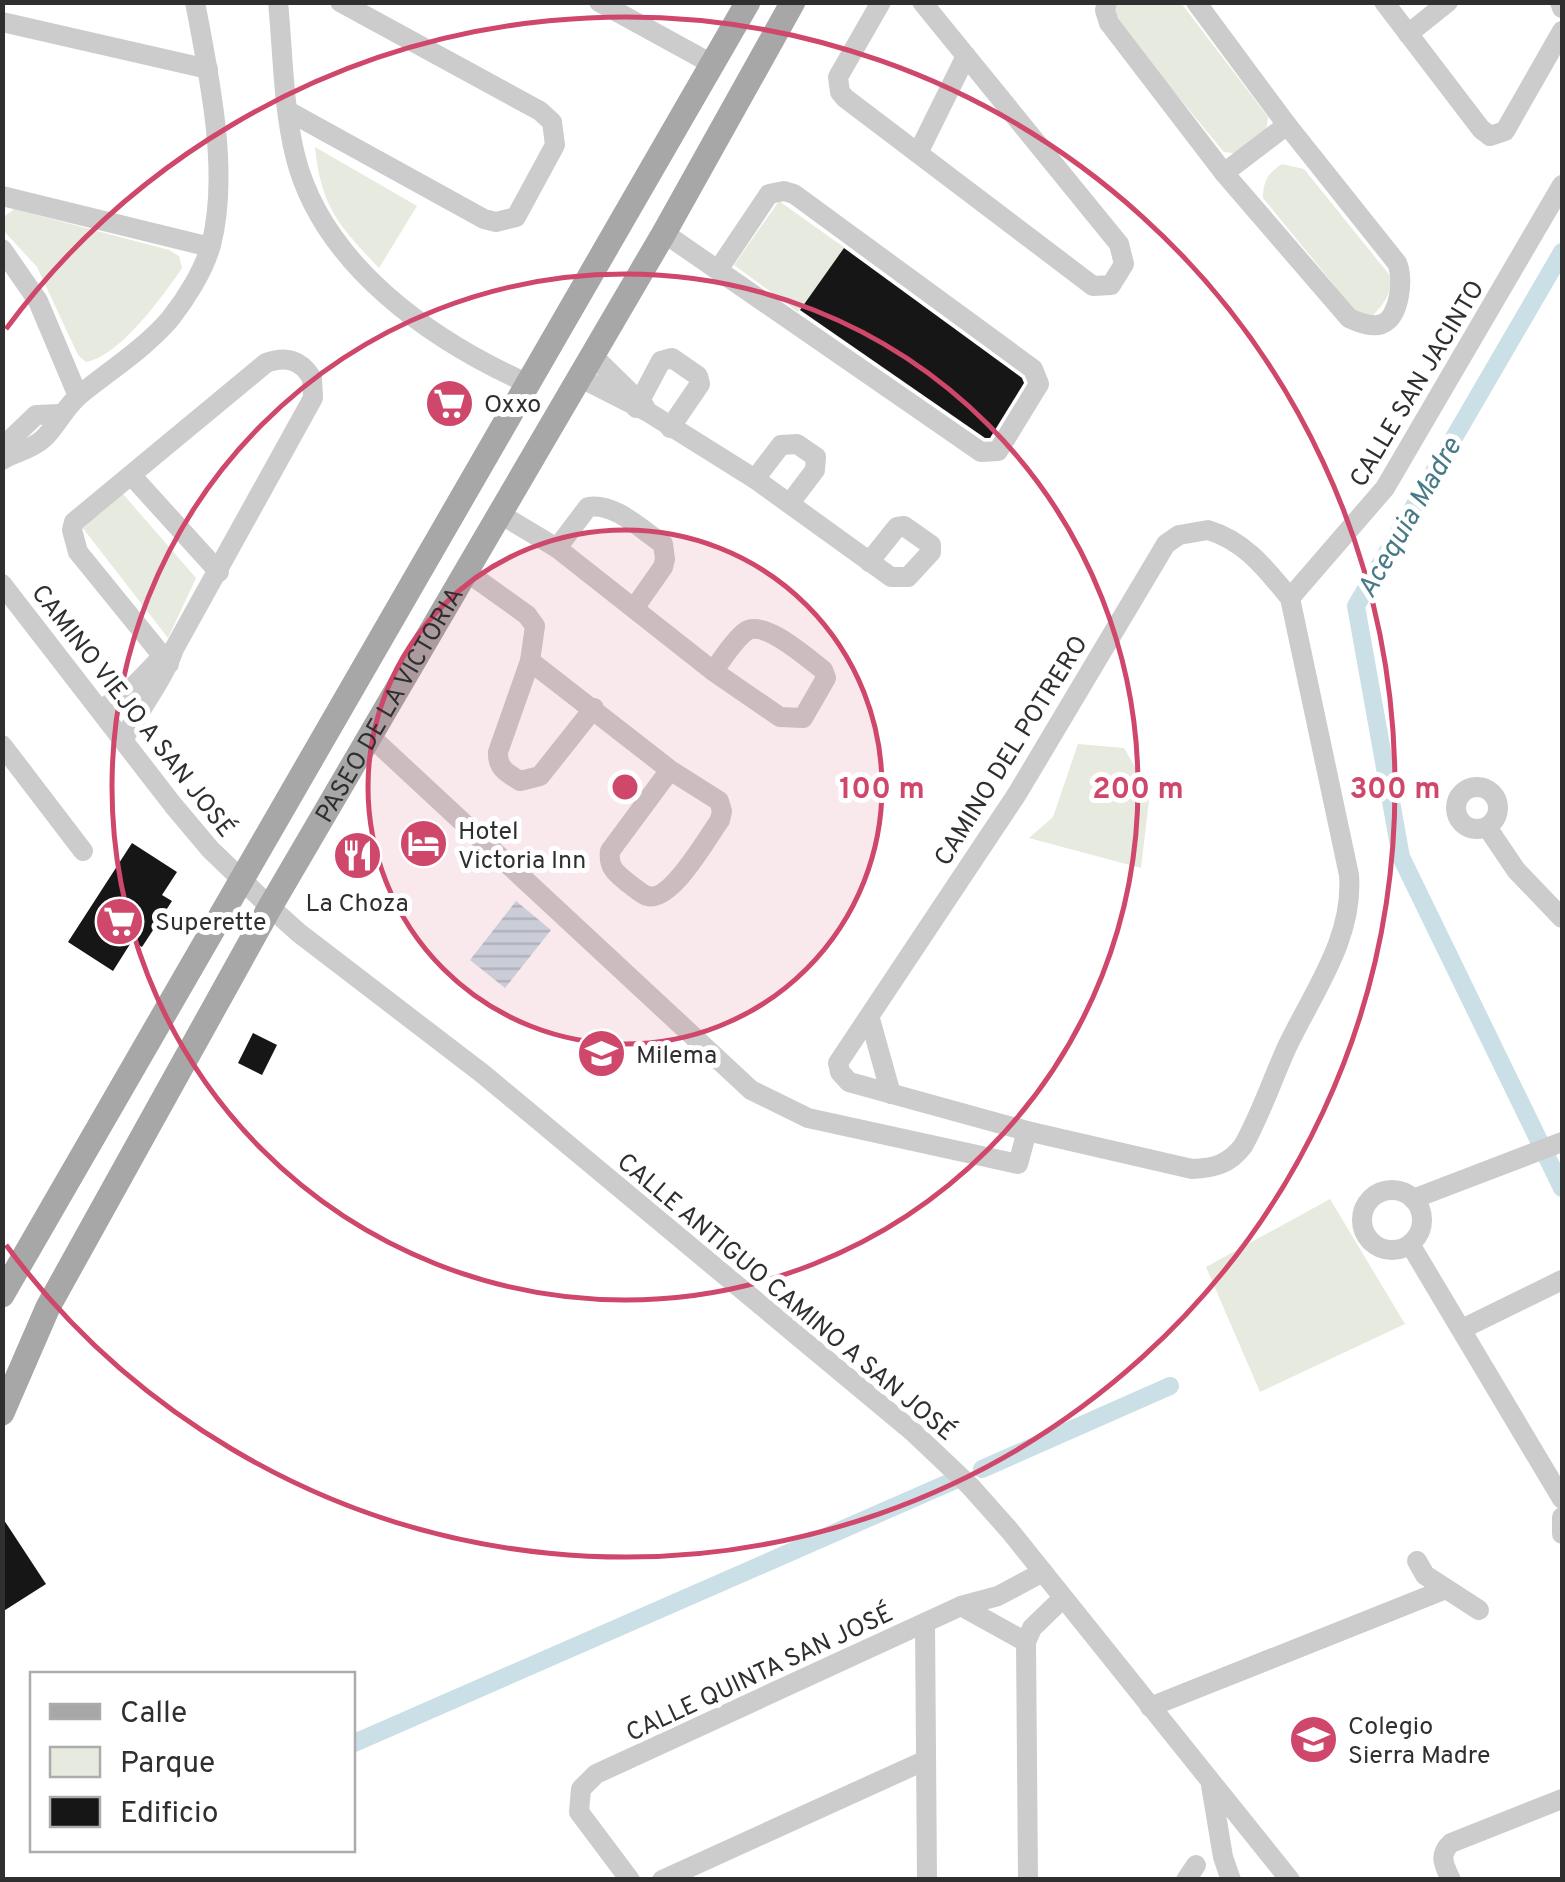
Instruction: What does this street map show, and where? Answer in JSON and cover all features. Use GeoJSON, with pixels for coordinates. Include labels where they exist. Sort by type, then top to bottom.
{"type":"FeatureCollection","features":[{"type":"Feature","properties":{"kind":"main road","name":"PASEO DE LA VICTORIA"},"geometry":{"type":"LineString","coordinates":[[2,1295],[748,2]]}},
{"type":"Feature","properties":{"kind":"main road","name":"PASEO DE LA VICTORIA"},"geometry":{"type":"LineString","coordinates":[[2,1414],[48,1307],[270,907],[664,233],[793,2]]}},
{"type":"Feature","properties":{"kind":"street"},"geometry":{"type":"LineString","coordinates":[[5,458],[9,441],[36,415],[60,414],[169,320],[192,286],[210,247],[217,198],[216,166],[208,69],[195,2]]}},
{"type":"Feature","properties":{"kind":"street"},"geometry":{"type":"LineString","coordinates":[[278,2],[295,155],[325,224],[346,252],[418,320],[483,362],[530,384]]}},
{"type":"Feature","properties":{"kind":"street"},"geometry":{"type":"LineString","coordinates":[[288,111],[484,219],[496,222],[516,216],[556,145],[552,122],[540,111],[340,2]]}},
{"type":"Feature","properties":{"kind":"street"},"geometry":{"type":"LineString","coordinates":[[599,2],[712,64]]}},
{"type":"Feature","properties":{"kind":"street"},"geometry":{"type":"LineString","coordinates":[[881,2],[838,78],[844,98],[1093,286],[1111,284],[1124,264],[1118,244],[922,2]]}},
{"type":"Feature","properties":{"kind":"street"},"geometry":{"type":"LineString","coordinates":[[1107,2],[1105,10],[1110,23],[1224,173],[1349,318],[1372,325],[1388,320],[1402,281],[1397,262],[1287,126],[1196,2]]}},
{"type":"Feature","properties":{"kind":"street"},"geometry":{"type":"LineString","coordinates":[[1384,2],[1481,129],[1495,136],[1505,132],[1562,31]]}},
{"type":"Feature","properties":{"kind":"street"},"geometry":{"type":"LineString","coordinates":[[1408,34],[1448,2]]}},
{"type":"Feature","properties":{"kind":"street"},"geometry":{"type":"LineString","coordinates":[[2,22],[208,69]]}},
{"type":"Feature","properties":{"kind":"street"},"geometry":{"type":"LineString","coordinates":[[918,153],[966,56]]}},
{"type":"Feature","properties":{"kind":"street"},"geometry":{"type":"LineString","coordinates":[[1224,173],[1287,126]]}},
{"type":"Feature","properties":{"kind":"street","name":"CALLE SAN JACINTO"},"geometry":{"type":"LineString","coordinates":[[1290,598],[1385,488],[1562,186]]}},
{"type":"Feature","properties":{"kind":"street"},"geometry":{"type":"LineString","coordinates":[[664,233],[981,452],[998,450],[1039,384],[1033,369],[784,190],[769,194],[718,270]]}},
{"type":"Feature","properties":{"kind":"street"},"geometry":{"type":"LineString","coordinates":[[2,196],[210,247]]}},
{"type":"Feature","properties":{"kind":"street"},"geometry":{"type":"LineString","coordinates":[[2,249],[38,301],[78,396]]}},
{"type":"Feature","properties":{"kind":"street"},"geometry":{"type":"LineString","coordinates":[[642,407],[664,359],[672,358],[698,376],[698,388],[670,428]]}},
{"type":"Feature","properties":{"kind":"street"},"geometry":{"type":"LineString","coordinates":[[123,740],[313,398],[314,387],[306,369],[287,359],[266,363],[79,515],[72,530],[78,552],[169,657]]}},
{"type":"Feature","properties":{"kind":"street"},"geometry":{"type":"LineString","coordinates":[[586,366],[670,428],[755,479],[892,578],[908,577],[931,552],[930,542],[904,526],[897,526],[870,562]]}},
{"type":"Feature","properties":{"kind":"street"},"geometry":{"type":"LineString","coordinates":[[755,479],[782,445],[792,442],[816,457],[816,466],[790,504]]}},
{"type":"Feature","properties":{"kind":"street"},"geometry":{"type":"LineString","coordinates":[[131,475],[218,572]]}},
{"type":"Feature","properties":{"kind":"street"},"geometry":{"type":"LineString","coordinates":[[557,548],[588,507],[600,505],[663,544],[662,567],[634,607]]}},
{"type":"Feature","properties":{"kind":"street"},"geometry":{"type":"LineString","coordinates":[[500,514],[557,548],[713,671],[788,720],[803,718],[826,678],[823,670],[769,631],[753,628],[745,631],[713,671]]}},
{"type":"Feature","properties":{"kind":"street","name":"CAMINO DEL POTRERO"},"geometry":{"type":"LineString","coordinates":[[890,1094],[849,1082],[838,1063],[1017,794],[1166,544],[1179,535],[1208,530],[1234,540],[1264,566],[1290,598]]}},
{"type":"Feature","properties":{"kind":"street"},"geometry":{"type":"LineString","coordinates":[[467,572],[527,615],[535,626],[530,661],[498,752],[504,772],[520,780],[540,776],[594,708]]}},
{"type":"Feature","properties":{"kind":"street","name":"CAMINO VIEJO A SAN JOSÉ"},"geometry":{"type":"LineString","coordinates":[[2,584],[185,820],[270,907]]}},
{"type":"Feature","properties":{"kind":"street"},"geometry":{"type":"LineString","coordinates":[[870,1019],[890,1094],[1027,1132],[1192,1169],[1220,1166],[1233,1158],[1254,1126],[1286,1048],[1338,945],[1351,898],[1290,598]]}},
{"type":"Feature","properties":{"kind":"street"},"geometry":{"type":"LineString","coordinates":[[101,710],[169,657]]}},
{"type":"Feature","properties":{"kind":"street"},"geometry":{"type":"LineString","coordinates":[[530,661],[670,770],[719,802],[722,815],[670,890],[656,897],[646,896],[614,872],[610,851],[670,770]]}},
{"type":"Feature","properties":{"kind":"street"},"geometry":{"type":"LineString","coordinates":[[371,737],[751,1090],[770,1102],[808,1118],[1018,1164],[1027,1132]]}},
{"type":"Feature","properties":{"kind":"street"},"geometry":{"type":"LineString","coordinates":[[2,744],[83,851]]}},
{"type":"Feature","properties":{"kind":"street"},"geometry":{"type":"LineString","coordinates":[[1487,827],[1516,870],[1562,918]]}},
{"type":"Feature","properties":{"kind":"street","name":"CALLE ANTIGUO CAMINO A SAN JOSÉ"},"geometry":{"type":"LineString","coordinates":[[270,907],[498,1086],[912,1431],[970,1486],[1290,1880]]}},
{"type":"Feature","properties":{"kind":"street"},"geometry":{"type":"LineString","coordinates":[[1413,1199],[1562,1142]]}},
{"type":"Feature","properties":{"kind":"street"},"geometry":{"type":"LineString","coordinates":[[1386,1190],[1396,1190],[1413,1199],[1422,1217],[1417,1237],[1410,1244],[1391,1250],[1366,1236],[1362,1218],[1369,1200],[1386,1190]]}},
{"type":"Feature","properties":{"kind":"street"},"geometry":{"type":"LineString","coordinates":[[1410,1244],[1562,1499]]}},
{"type":"Feature","properties":{"kind":"street"},"geometry":{"type":"LineString","coordinates":[[1462,1329],[1562,1280]]}},
{"type":"Feature","properties":{"kind":"street"},"geometry":{"type":"LineString","coordinates":[[1562,1518],[1562,1534]]}},
{"type":"Feature","properties":{"kind":"street"},"geometry":{"type":"LineString","coordinates":[[1416,1561],[1425,1574],[1479,1610]]}},
{"type":"Feature","properties":{"kind":"street","name":"CALLE QUINTA SAN JOSÉ"},"geometry":{"type":"LineString","coordinates":[[630,1880],[582,1820],[578,1802],[581,1788],[596,1774],[962,1606],[998,1596],[1043,1572]]}},
{"type":"Feature","properties":{"kind":"street"},"geometry":{"type":"LineString","coordinates":[[1150,1707],[1446,1589]]}},
{"type":"Feature","properties":{"kind":"street"},"geometry":{"type":"LineString","coordinates":[[1028,1880],[1026,1642],[1032,1628],[1063,1598]]}},
{"type":"Feature","properties":{"kind":"street"},"geometry":{"type":"LineString","coordinates":[[962,1606],[1026,1642]]}},
{"type":"Feature","properties":{"kind":"street"},"geometry":{"type":"LineString","coordinates":[[925,1623],[927,1880]]}},
{"type":"Feature","properties":{"kind":"street"},"geometry":{"type":"LineString","coordinates":[[662,1880],[926,1760]]}},
{"type":"Feature","properties":{"kind":"street"},"geometry":{"type":"LineString","coordinates":[[1211,1783],[1228,1872]]}},
{"type":"Feature","properties":{"kind":"street"},"geometry":{"type":"LineString","coordinates":[[1451,1880],[1442,1862],[1451,1842],[1562,1799]]}},
{"type":"Feature","properties":{"kind":"street"},"geometry":{"type":"LineString","coordinates":[[1228,1872],[1259,1842]]}},
{"type":"Feature","properties":{"kind":"green space"},"geometry":{"type":"Polygon","coordinates":[[[1116,3],[1181,3],[1268,117],[1266,131],[1242,154],[1224,152],[1112,17],[1116,3]]]}},
{"type":"Feature","properties":{"kind":"green space"},"geometry":{"type":"Polygon","coordinates":[[[315,147],[417,206],[379,268],[353,240],[327,201],[315,147]]]}},
{"type":"Feature","properties":{"kind":"green space"},"geometry":{"type":"Polygon","coordinates":[[[1282,164],[1304,169],[1392,278],[1386,298],[1372,316],[1357,313],[1263,198],[1267,178],[1282,164]]]}},
{"type":"Feature","properties":{"kind":"green space"},"geometry":{"type":"Polygon","coordinates":[[[779,201],[845,248],[798,312],[734,265],[779,201]]]}},
{"type":"Feature","properties":{"kind":"green space"},"geometry":{"type":"Polygon","coordinates":[[[14,209],[169,250],[179,256],[182,268],[126,337],[113,349],[86,362],[78,355],[37,267],[3,230],[5,216],[14,209]]]}},
{"type":"Feature","properties":{"kind":"green space"},"geometry":{"type":"Polygon","coordinates":[[[123,494],[196,578],[168,638],[82,527],[123,494]]]}},
{"type":"Feature","properties":{"kind":"green space"},"geometry":{"type":"Polygon","coordinates":[[[1078,744],[1124,748],[1150,792],[1141,868],[1029,838],[1053,817],[1078,744]]]}},
{"type":"Feature","properties":{"kind":"green space"},"geometry":{"type":"Polygon","coordinates":[[[1330,1199],[1405,1324],[1260,1392],[1206,1267],[1330,1199]]]}},
{"type":"Feature","properties":{"kind":"water"},"geometry":{"type":"Polygon","coordinates":[[[516,901],[551,930],[505,988],[470,960],[516,901]]]}},
{"type":"Feature","properties":{"kind":"building"},"geometry":{"type":"Polygon","coordinates":[[[844,248],[1022,378],[1024,383],[990,438],[800,310],[844,248]]]}},
{"type":"Feature","properties":{"kind":"building","name":"Superette"},"geometry":{"type":"Polygon","coordinates":[[[132,843],[177,872],[162,895],[172,901],[142,947],[132,941],[113,971],[68,942],[132,843]]]}},
{"type":"Feature","properties":{"kind":"building"},"geometry":{"type":"Polygon","coordinates":[[[253,1033],[277,1045],[262,1075],[238,1063],[253,1033]]]}},
{"type":"Feature","properties":{"kind":"building"},"geometry":{"type":"Polygon","coordinates":[[[2,1517],[46,1584],[2,1612],[2,1517]]]}},
{"type":"Feature","properties":{"kind":"waterway","name":"Acequia Madre"},"geometry":{"type":"LineString","coordinates":[[1562,252],[1356,606],[1401,857],[1562,1188]]}},
{"type":"Feature","properties":{"kind":"waterway"},"geometry":{"type":"LineString","coordinates":[[982,1469],[1170,1386]]}},
{"type":"Feature","properties":{"kind":"waterway"},"geometry":{"type":"LineString","coordinates":[[355,1743],[953,1481]]}},
{"type":"Feature","properties":{"kind":"place","name":"Oxxo"},"geometry":{"type":"Point","coordinates":[449,403]}},
{"type":"Feature","properties":{"kind":"place","name":"Hotel Victoria Inn"},"geometry":{"type":"Point","coordinates":[423,844]}},
{"type":"Feature","properties":{"kind":"place","name":"La Choza"},"geometry":{"type":"Point","coordinates":[357,856]}},
{"type":"Feature","properties":{"kind":"place","name":"Superette"},"geometry":{"type":"Point","coordinates":[120,921]}},
{"type":"Feature","properties":{"kind":"place","name":"Milema"},"geometry":{"type":"Point","coordinates":[601,1054]}},
{"type":"Feature","properties":{"kind":"place","name":"Colegio Sierra Madre"},"geometry":{"type":"Point","coordinates":[1313,1739]}}]}
